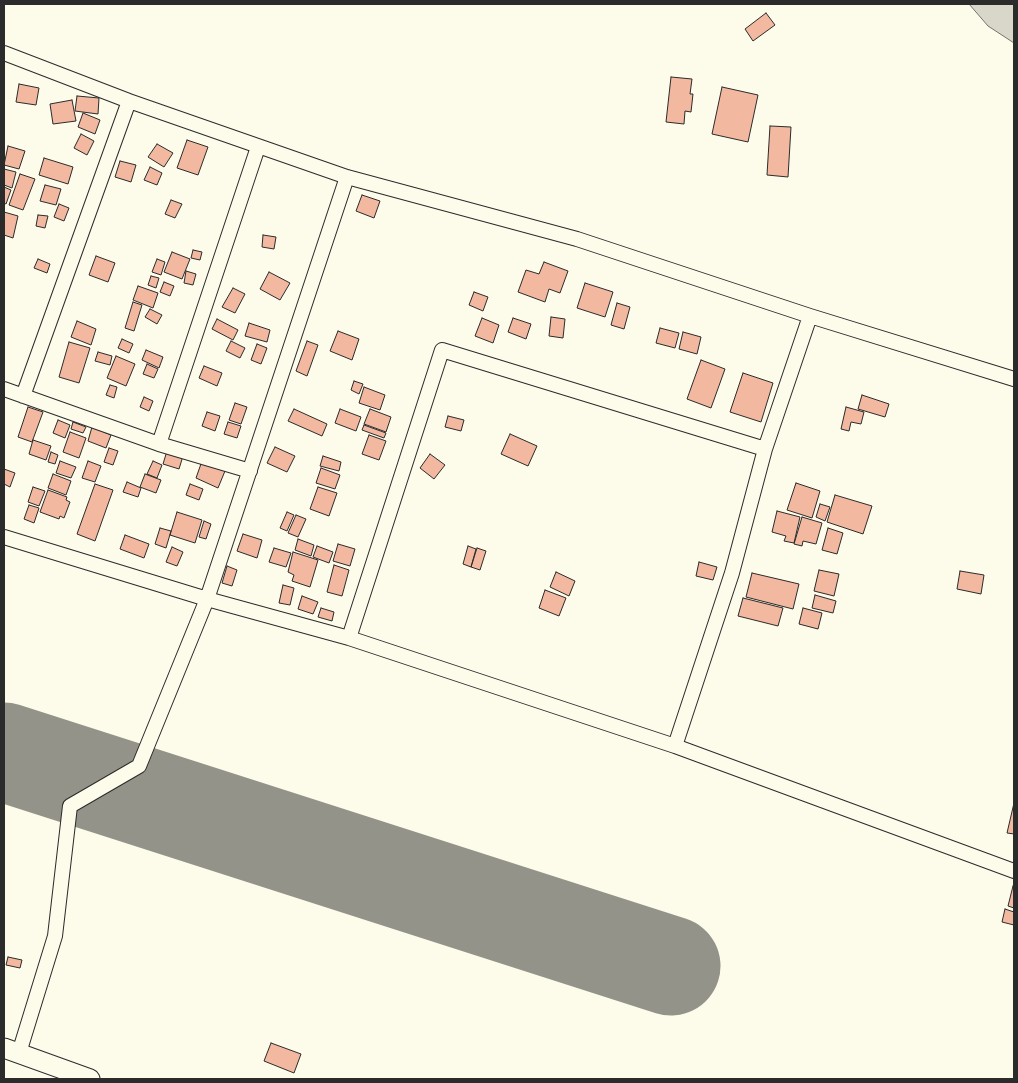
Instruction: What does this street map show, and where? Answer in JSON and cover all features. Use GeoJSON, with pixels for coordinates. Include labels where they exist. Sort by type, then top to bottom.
{"type":"FeatureCollection","features":[{"type":"Feature","properties":{"kind":"street"},"geometry":{"type":"LineString","coordinates":[[4,54],[129,101],[347,177],[577,239],[810,316],[1014,379]]}},
{"type":"Feature","properties":{"kind":"street"},"geometry":{"type":"LineString","coordinates":[[23,396],[129,101]]}},
{"type":"Feature","properties":{"kind":"street"},"geometry":{"type":"LineString","coordinates":[[160,444],[258,147]]}},
{"type":"Feature","properties":{"kind":"street"},"geometry":{"type":"LineString","coordinates":[[90,1079],[60,1076],[11,1051],[55,936],[70,806],[139,766],[207,598],[347,177]]}},
{"type":"Feature","properties":{"kind":"street"},"geometry":{"type":"LineString","coordinates":[[676,746],[732,573],[765,449],[810,316]]}},
{"type":"Feature","properties":{"kind":"street"},"geometry":{"type":"LineString","coordinates":[[349,638],[442,350],[765,449]]}},
{"type":"Feature","properties":{"kind":"street"},"geometry":{"type":"LineString","coordinates":[[4,389],[160,444],[250,471]]}},
{"type":"Feature","properties":{"kind":"street"},"geometry":{"type":"LineString","coordinates":[[4,537],[207,598],[349,638],[676,746],[1014,871]]}},
{"type":"Feature","properties":{"kind":"shaded area"},"geometry":{"type":"Polygon","coordinates":[[[969,4],[1014,4],[1014,43],[988,26],[969,4]]]}},
{"type":"Feature","properties":{"kind":"building"},"geometry":{"type":"Polygon","coordinates":[[[766,13],[775,25],[753,41],[745,29],[766,13]]]}},
{"type":"Feature","properties":{"kind":"building"},"geometry":{"type":"Polygon","coordinates":[[[671,77],[692,79],[690,94],[693,94],[691,112],[685,111],[684,124],[666,122],[671,77]]]}},
{"type":"Feature","properties":{"kind":"building"},"geometry":{"type":"Polygon","coordinates":[[[19,84],[39,88],[36,105],[16,102],[19,84]]]}},
{"type":"Feature","properties":{"kind":"building"},"geometry":{"type":"Polygon","coordinates":[[[722,87],[758,95],[748,142],[712,134],[722,87]]]}},
{"type":"Feature","properties":{"kind":"building"},"geometry":{"type":"Polygon","coordinates":[[[77,96],[99,98],[98,114],[75,111],[77,96]]]}},
{"type":"Feature","properties":{"kind":"building"},"geometry":{"type":"Polygon","coordinates":[[[72,100],[76,121],[53,124],[50,104],[72,100]]]}},
{"type":"Feature","properties":{"kind":"building"},"geometry":{"type":"Polygon","coordinates":[[[83,113],[100,120],[95,134],[78,127],[83,113]]]}},
{"type":"Feature","properties":{"kind":"building"},"geometry":{"type":"Polygon","coordinates":[[[770,126],[791,127],[788,177],[767,175],[770,126]]]}},
{"type":"Feature","properties":{"kind":"building"},"geometry":{"type":"Polygon","coordinates":[[[81,134],[94,141],[87,155],[74,148],[81,134]]]}},
{"type":"Feature","properties":{"kind":"building"},"geometry":{"type":"Polygon","coordinates":[[[187,140],[208,147],[198,175],[177,168],[187,140]]]}},
{"type":"Feature","properties":{"kind":"building"},"geometry":{"type":"Polygon","coordinates":[[[157,144],[173,153],[164,167],[148,157],[157,144]]]}},
{"type":"Feature","properties":{"kind":"building"},"geometry":{"type":"Polygon","coordinates":[[[8,146],[25,151],[19,169],[4,165],[8,146]]]}},
{"type":"Feature","properties":{"kind":"building"},"geometry":{"type":"Polygon","coordinates":[[[44,158],[73,167],[68,184],[39,175],[44,158]]]}},
{"type":"Feature","properties":{"kind":"building"},"geometry":{"type":"Polygon","coordinates":[[[120,161],[136,165],[131,182],[115,177],[120,161]]]}},
{"type":"Feature","properties":{"kind":"building"},"geometry":{"type":"Polygon","coordinates":[[[150,167],[162,173],[157,185],[144,180],[150,167]]]}},
{"type":"Feature","properties":{"kind":"building"},"geometry":{"type":"Polygon","coordinates":[[[4,169],[16,172],[12,188],[4,185],[4,169]]]}},
{"type":"Feature","properties":{"kind":"building"},"geometry":{"type":"Polygon","coordinates":[[[20,174],[35,179],[23,210],[9,205],[20,174]]]}},
{"type":"Feature","properties":{"kind":"building"},"geometry":{"type":"Polygon","coordinates":[[[45,185],[61,189],[56,205],[40,201],[45,185]]]}},
{"type":"Feature","properties":{"kind":"building"},"geometry":{"type":"Polygon","coordinates":[[[4,187],[11,190],[6,204],[4,203],[4,187]]]}},
{"type":"Feature","properties":{"kind":"building"},"geometry":{"type":"Polygon","coordinates":[[[362,195],[380,201],[374,218],[356,211],[362,195]]]}},
{"type":"Feature","properties":{"kind":"building"},"geometry":{"type":"Polygon","coordinates":[[[171,200],[182,204],[175,218],[165,214],[171,200]]]}},
{"type":"Feature","properties":{"kind":"building"},"geometry":{"type":"Polygon","coordinates":[[[59,204],[69,208],[64,221],[54,217],[59,204]]]}},
{"type":"Feature","properties":{"kind":"building"},"geometry":{"type":"Polygon","coordinates":[[[4,212],[18,216],[13,238],[4,235],[4,212]]]}},
{"type":"Feature","properties":{"kind":"building"},"geometry":{"type":"Polygon","coordinates":[[[38,215],[48,216],[45,228],[36,226],[38,215]]]}},
{"type":"Feature","properties":{"kind":"building"},"geometry":{"type":"Polygon","coordinates":[[[263,235],[276,237],[274,249],[262,247],[263,235]]]}},
{"type":"Feature","properties":{"kind":"building"},"geometry":{"type":"Polygon","coordinates":[[[193,250],[202,252],[200,260],[191,258],[193,250]]]}},
{"type":"Feature","properties":{"kind":"building"},"geometry":{"type":"Polygon","coordinates":[[[172,252],[190,259],[182,279],[164,272],[172,252]]]}},
{"type":"Feature","properties":{"kind":"building"},"geometry":{"type":"Polygon","coordinates":[[[96,256],[115,263],[108,282],[89,275],[96,256]]]}},
{"type":"Feature","properties":{"kind":"building"},"geometry":{"type":"Polygon","coordinates":[[[38,259],[50,264],[47,273],[34,268],[38,259]]]}},
{"type":"Feature","properties":{"kind":"building"},"geometry":{"type":"Polygon","coordinates":[[[157,259],[165,262],[161,275],[152,272],[157,259]]]}},
{"type":"Feature","properties":{"kind":"building"},"geometry":{"type":"Polygon","coordinates":[[[544,262],[568,271],[560,293],[549,289],[545,302],[518,292],[526,270],[539,274],[544,262]]]}},
{"type":"Feature","properties":{"kind":"building"},"geometry":{"type":"Polygon","coordinates":[[[186,271],[196,274],[193,285],[184,283],[186,271]]]}},
{"type":"Feature","properties":{"kind":"building"},"geometry":{"type":"Polygon","coordinates":[[[269,272],[290,283],[280,300],[260,289],[269,272]]]}},
{"type":"Feature","properties":{"kind":"building"},"geometry":{"type":"Polygon","coordinates":[[[151,276],[159,278],[156,288],[148,285],[151,276]]]}},
{"type":"Feature","properties":{"kind":"building"},"geometry":{"type":"Polygon","coordinates":[[[164,282],[174,286],[170,296],[160,292],[164,282]]]}},
{"type":"Feature","properties":{"kind":"building"},"geometry":{"type":"Polygon","coordinates":[[[585,283],[613,292],[605,317],[577,308],[585,283]]]}},
{"type":"Feature","properties":{"kind":"building"},"geometry":{"type":"Polygon","coordinates":[[[138,286],[158,293],[153,308],[133,300],[138,286]]]}},
{"type":"Feature","properties":{"kind":"building"},"geometry":{"type":"Polygon","coordinates":[[[233,288],[245,294],[235,313],[222,307],[233,288]]]}},
{"type":"Feature","properties":{"kind":"building"},"geometry":{"type":"Polygon","coordinates":[[[474,292],[488,297],[483,311],[469,305],[474,292]]]}},
{"type":"Feature","properties":{"kind":"building"},"geometry":{"type":"Polygon","coordinates":[[[133,302],[142,305],[134,331],[125,328],[133,302]]]}},
{"type":"Feature","properties":{"kind":"building"},"geometry":{"type":"Polygon","coordinates":[[[617,303],[630,307],[624,329],[611,325],[617,303]]]}},
{"type":"Feature","properties":{"kind":"building"},"geometry":{"type":"Polygon","coordinates":[[[150,309],[162,315],[157,324],[145,317],[150,309]]]}},
{"type":"Feature","properties":{"kind":"building"},"geometry":{"type":"Polygon","coordinates":[[[551,317],[565,319],[563,338],[549,336],[551,317]]]}},
{"type":"Feature","properties":{"kind":"building"},"geometry":{"type":"Polygon","coordinates":[[[482,318],[499,325],[493,343],[475,336],[482,318]]]}},
{"type":"Feature","properties":{"kind":"building"},"geometry":{"type":"Polygon","coordinates":[[[513,318],[531,324],[526,339],[508,332],[513,318]]]}},
{"type":"Feature","properties":{"kind":"building"},"geometry":{"type":"Polygon","coordinates":[[[217,319],[238,330],[233,340],[212,329],[217,319]]]}},
{"type":"Feature","properties":{"kind":"building"},"geometry":{"type":"Polygon","coordinates":[[[77,321],[96,329],[91,345],[71,337],[77,321]]]}},
{"type":"Feature","properties":{"kind":"building"},"geometry":{"type":"Polygon","coordinates":[[[249,323],[270,330],[267,342],[245,336],[249,323]]]}},
{"type":"Feature","properties":{"kind":"building"},"geometry":{"type":"Polygon","coordinates":[[[660,328],[679,333],[675,348],[656,343],[660,328]]]}},
{"type":"Feature","properties":{"kind":"building"},"geometry":{"type":"Polygon","coordinates":[[[338,331],[359,339],[352,360],[330,351],[338,331]]]}},
{"type":"Feature","properties":{"kind":"building"},"geometry":{"type":"Polygon","coordinates":[[[683,332],[701,337],[697,354],[679,349],[683,332]]]}},
{"type":"Feature","properties":{"kind":"building"},"geometry":{"type":"Polygon","coordinates":[[[122,339],[133,344],[129,353],[118,348],[122,339]]]}},
{"type":"Feature","properties":{"kind":"building"},"geometry":{"type":"Polygon","coordinates":[[[231,341],[245,348],[240,358],[226,351],[231,341]]]}},
{"type":"Feature","properties":{"kind":"building"},"geometry":{"type":"Polygon","coordinates":[[[307,341],[318,345],[307,376],[296,371],[307,341]]]}},
{"type":"Feature","properties":{"kind":"building"},"geometry":{"type":"Polygon","coordinates":[[[69,342],[90,348],[79,383],[59,377],[69,342]]]}},
{"type":"Feature","properties":{"kind":"building"},"geometry":{"type":"Polygon","coordinates":[[[257,344],[267,348],[261,364],[251,360],[257,344]]]}},
{"type":"Feature","properties":{"kind":"building"},"geometry":{"type":"Polygon","coordinates":[[[146,350],[163,357],[159,368],[142,360],[146,350]]]}},
{"type":"Feature","properties":{"kind":"building"},"geometry":{"type":"Polygon","coordinates":[[[98,352],[112,356],[110,365],[95,361],[98,352]]]}},
{"type":"Feature","properties":{"kind":"building"},"geometry":{"type":"Polygon","coordinates":[[[116,356],[135,364],[126,386],[107,378],[116,356]]]}},
{"type":"Feature","properties":{"kind":"building"},"geometry":{"type":"Polygon","coordinates":[[[701,360],[725,369],[711,408],[687,399],[701,360]]]}},
{"type":"Feature","properties":{"kind":"building"},"geometry":{"type":"Polygon","coordinates":[[[147,364],[158,369],[154,378],[143,374],[147,364]]]}},
{"type":"Feature","properties":{"kind":"building"},"geometry":{"type":"Polygon","coordinates":[[[204,366],[222,373],[217,386],[199,378],[204,366]]]}},
{"type":"Feature","properties":{"kind":"building"},"geometry":{"type":"Polygon","coordinates":[[[743,373],[773,383],[761,422],[730,412],[743,373]]]}},
{"type":"Feature","properties":{"kind":"building"},"geometry":{"type":"Polygon","coordinates":[[[354,381],[363,384],[359,394],[351,390],[354,381]]]}},
{"type":"Feature","properties":{"kind":"building"},"geometry":{"type":"Polygon","coordinates":[[[110,385],[117,387],[114,398],[106,395],[110,385]]]}},
{"type":"Feature","properties":{"kind":"building"},"geometry":{"type":"Polygon","coordinates":[[[364,387],[385,395],[380,410],[359,403],[364,387]]]}},
{"type":"Feature","properties":{"kind":"building"},"geometry":{"type":"Polygon","coordinates":[[[862,395],[889,404],[885,417],[858,409],[862,395]]]}},
{"type":"Feature","properties":{"kind":"building"},"geometry":{"type":"Polygon","coordinates":[[[144,397],[153,401],[149,411],[140,407],[144,397]]]}},
{"type":"Feature","properties":{"kind":"building"},"geometry":{"type":"Polygon","coordinates":[[[235,403],[247,407],[241,424],[229,420],[235,403]]]}},
{"type":"Feature","properties":{"kind":"building"},"geometry":{"type":"Polygon","coordinates":[[[28,407],[43,412],[32,442],[18,437],[28,407]]]}},
{"type":"Feature","properties":{"kind":"building"},"geometry":{"type":"Polygon","coordinates":[[[846,407],[864,412],[861,424],[851,422],[849,431],[841,429],[846,407]]]}},
{"type":"Feature","properties":{"kind":"building"},"geometry":{"type":"Polygon","coordinates":[[[294,409],[327,424],[322,436],[288,421],[294,409]]]}},
{"type":"Feature","properties":{"kind":"building"},"geometry":{"type":"Polygon","coordinates":[[[340,409],[361,417],[356,431],[335,423],[340,409]]]}},
{"type":"Feature","properties":{"kind":"building"},"geometry":{"type":"Polygon","coordinates":[[[370,409],[391,417],[386,432],[364,424],[370,409]]]}},
{"type":"Feature","properties":{"kind":"building"},"geometry":{"type":"Polygon","coordinates":[[[207,412],[220,416],[215,431],[202,426],[207,412]]]}},
{"type":"Feature","properties":{"kind":"building"},"geometry":{"type":"Polygon","coordinates":[[[448,416],[464,420],[461,431],[445,427],[448,416]]]}},
{"type":"Feature","properties":{"kind":"building"},"geometry":{"type":"Polygon","coordinates":[[[58,420],[70,425],[65,438],[53,433],[58,420]]]}},
{"type":"Feature","properties":{"kind":"building"},"geometry":{"type":"Polygon","coordinates":[[[73,422],[86,427],[83,433],[71,429],[73,422]]]}},
{"type":"Feature","properties":{"kind":"building"},"geometry":{"type":"Polygon","coordinates":[[[228,422],[241,426],[237,438],[224,434],[228,422]]]}},
{"type":"Feature","properties":{"kind":"building"},"geometry":{"type":"Polygon","coordinates":[[[364,425],[386,433],[384,438],[362,430],[364,425]]]}},
{"type":"Feature","properties":{"kind":"building"},"geometry":{"type":"Polygon","coordinates":[[[92,427],[111,435],[106,448],[88,441],[92,427]]]}},
{"type":"Feature","properties":{"kind":"building"},"geometry":{"type":"Polygon","coordinates":[[[70,432],[86,438],[79,458],[63,452],[70,432]]]}},
{"type":"Feature","properties":{"kind":"building"},"geometry":{"type":"Polygon","coordinates":[[[510,434],[537,446],[528,466],[501,454],[510,434]]]}},
{"type":"Feature","properties":{"kind":"building"},"geometry":{"type":"Polygon","coordinates":[[[369,435],[386,441],[379,460],[362,454],[369,435]]]}},
{"type":"Feature","properties":{"kind":"building"},"geometry":{"type":"Polygon","coordinates":[[[33,440],[51,446],[46,460],[29,454],[33,440]]]}},
{"type":"Feature","properties":{"kind":"building"},"geometry":{"type":"Polygon","coordinates":[[[275,447],[295,456],[287,472],[267,463],[275,447]]]}},
{"type":"Feature","properties":{"kind":"building"},"geometry":{"type":"Polygon","coordinates":[[[109,448],[118,451],[113,465],[104,462],[109,448]]]}},
{"type":"Feature","properties":{"kind":"building"},"geometry":{"type":"Polygon","coordinates":[[[167,451],[183,456],[179,469],[163,464],[167,451]]]}},
{"type":"Feature","properties":{"kind":"building"},"geometry":{"type":"Polygon","coordinates":[[[51,452],[58,455],[55,464],[48,462],[51,452]]]}},
{"type":"Feature","properties":{"kind":"building"},"geometry":{"type":"Polygon","coordinates":[[[430,454],[445,465],[434,479],[420,468],[430,454]]]}},
{"type":"Feature","properties":{"kind":"building"},"geometry":{"type":"Polygon","coordinates":[[[323,456],[341,462],[339,471],[320,466],[323,456]]]}},
{"type":"Feature","properties":{"kind":"building"},"geometry":{"type":"Polygon","coordinates":[[[60,461],[76,467],[71,478],[56,473],[60,461]]]}},
{"type":"Feature","properties":{"kind":"building"},"geometry":{"type":"Polygon","coordinates":[[[88,461],[101,466],[95,482],[82,478],[88,461]]]}},
{"type":"Feature","properties":{"kind":"building"},"geometry":{"type":"Polygon","coordinates":[[[153,461],[162,465],[157,478],[147,474],[153,461]]]}},
{"type":"Feature","properties":{"kind":"building"},"geometry":{"type":"Polygon","coordinates":[[[202,461],[225,471],[218,488],[196,478],[202,461]]]}},
{"type":"Feature","properties":{"kind":"building"},"geometry":{"type":"Polygon","coordinates":[[[321,468],[340,475],[335,489],[316,483],[321,468]]]}},
{"type":"Feature","properties":{"kind":"building"},"geometry":{"type":"Polygon","coordinates":[[[4,469],[15,473],[10,487],[4,484],[4,469]]]}},
{"type":"Feature","properties":{"kind":"building"},"geometry":{"type":"Polygon","coordinates":[[[53,474],[71,481],[66,495],[48,488],[53,474]]]}},
{"type":"Feature","properties":{"kind":"building"},"geometry":{"type":"Polygon","coordinates":[[[145,474],[161,480],[156,493],[140,487],[145,474]]]}},
{"type":"Feature","properties":{"kind":"building"},"geometry":{"type":"Polygon","coordinates":[[[127,482],[141,488],[138,497],[123,492],[127,482]]]}},
{"type":"Feature","properties":{"kind":"building"},"geometry":{"type":"Polygon","coordinates":[[[796,483],[820,491],[812,518],[787,510],[796,483]]]}},
{"type":"Feature","properties":{"kind":"building"},"geometry":{"type":"Polygon","coordinates":[[[95,484],[113,490],[95,541],[77,534],[95,484]]]}},
{"type":"Feature","properties":{"kind":"building"},"geometry":{"type":"Polygon","coordinates":[[[190,484],[203,489],[199,500],[186,495],[190,484]]]}},
{"type":"Feature","properties":{"kind":"building"},"geometry":{"type":"Polygon","coordinates":[[[33,487],[45,491],[39,506],[28,502],[33,487]]]}},
{"type":"Feature","properties":{"kind":"building"},"geometry":{"type":"Polygon","coordinates":[[[318,487],[337,493],[329,516],[310,509],[318,487]]]}},
{"type":"Feature","properties":{"kind":"building"},"geometry":{"type":"Polygon","coordinates":[[[48,490],[67,497],[66,500],[70,502],[64,518],[60,516],[59,519],[40,512],[48,490]]]}},
{"type":"Feature","properties":{"kind":"building"},"geometry":{"type":"Polygon","coordinates":[[[835,495],[872,506],[863,534],[827,522],[835,495]]]}},
{"type":"Feature","properties":{"kind":"building"},"geometry":{"type":"Polygon","coordinates":[[[820,504],[830,507],[825,521],[816,517],[820,504]]]}},
{"type":"Feature","properties":{"kind":"building"},"geometry":{"type":"Polygon","coordinates":[[[29,505],[39,508],[34,523],[24,519],[29,505]]]}},
{"type":"Feature","properties":{"kind":"building"},"geometry":{"type":"Polygon","coordinates":[[[777,511],[800,517],[794,543],[784,541],[786,536],[772,532],[777,511]]]}},
{"type":"Feature","properties":{"kind":"building"},"geometry":{"type":"Polygon","coordinates":[[[177,512],[202,520],[195,543],[170,535],[177,512]]]}},
{"type":"Feature","properties":{"kind":"building"},"geometry":{"type":"Polygon","coordinates":[[[287,512],[294,515],[287,531],[280,528],[287,512]]]}},
{"type":"Feature","properties":{"kind":"building"},"geometry":{"type":"Polygon","coordinates":[[[296,515],[306,519],[298,537],[288,533],[296,515]]]}},
{"type":"Feature","properties":{"kind":"building"},"geometry":{"type":"Polygon","coordinates":[[[802,517],[822,523],[816,544],[803,541],[802,546],[794,544],[802,517]]]}},
{"type":"Feature","properties":{"kind":"building"},"geometry":{"type":"Polygon","coordinates":[[[204,521],[211,524],[206,539],[199,537],[204,521]]]}},
{"type":"Feature","properties":{"kind":"building"},"geometry":{"type":"Polygon","coordinates":[[[160,528],[171,531],[166,548],[155,544],[160,528]]]}},
{"type":"Feature","properties":{"kind":"building"},"geometry":{"type":"Polygon","coordinates":[[[828,528],[843,533],[837,554],[822,550],[828,528]]]}},
{"type":"Feature","properties":{"kind":"building"},"geometry":{"type":"Polygon","coordinates":[[[243,534],[262,540],[257,558],[237,551],[243,534]]]}},
{"type":"Feature","properties":{"kind":"building"},"geometry":{"type":"Polygon","coordinates":[[[125,535],[149,544],[144,558],[120,549],[125,535]]]}},
{"type":"Feature","properties":{"kind":"building"},"geometry":{"type":"Polygon","coordinates":[[[298,539],[314,545],[311,556],[295,550],[298,539]]]}},
{"type":"Feature","properties":{"kind":"building"},"geometry":{"type":"Polygon","coordinates":[[[338,544],[355,549],[350,566],[333,561],[338,544]]]}},
{"type":"Feature","properties":{"kind":"building"},"geometry":{"type":"Polygon","coordinates":[[[317,546],[333,552],[329,563],[313,557],[317,546]]]}},
{"type":"Feature","properties":{"kind":"building"},"geometry":{"type":"Polygon","coordinates":[[[468,546],[476,549],[471,567],[463,564],[468,546]]]}},
{"type":"Feature","properties":{"kind":"building"},"geometry":{"type":"Polygon","coordinates":[[[172,547],[183,552],[177,566],[166,562],[172,547]]]}},
{"type":"Feature","properties":{"kind":"building"},"geometry":{"type":"Polygon","coordinates":[[[274,548],[291,553],[286,567],[269,562],[274,548]]]}},
{"type":"Feature","properties":{"kind":"building"},"geometry":{"type":"Polygon","coordinates":[[[477,548],[486,551],[480,570],[471,567],[477,548]]]}},
{"type":"Feature","properties":{"kind":"building"},"geometry":{"type":"Polygon","coordinates":[[[293,552],[318,560],[310,587],[292,581],[294,575],[288,572],[293,552]]]}},
{"type":"Feature","properties":{"kind":"building"},"geometry":{"type":"Polygon","coordinates":[[[699,562],[717,567],[713,580],[696,576],[699,562]]]}},
{"type":"Feature","properties":{"kind":"building"},"geometry":{"type":"Polygon","coordinates":[[[334,565],[349,570],[342,596],[327,592],[334,565]]]}},
{"type":"Feature","properties":{"kind":"building"},"geometry":{"type":"Polygon","coordinates":[[[227,566],[237,570],[232,586],[222,583],[227,566]]]}},
{"type":"Feature","properties":{"kind":"building"},"geometry":{"type":"Polygon","coordinates":[[[819,570],[839,574],[834,596],[814,591],[819,570]]]}},
{"type":"Feature","properties":{"kind":"building"},"geometry":{"type":"Polygon","coordinates":[[[960,571],[984,575],[981,594],[957,589],[960,571]]]}},
{"type":"Feature","properties":{"kind":"building"},"geometry":{"type":"Polygon","coordinates":[[[556,572],[575,581],[569,596],[550,587],[556,572]]]}},
{"type":"Feature","properties":{"kind":"building"},"geometry":{"type":"Polygon","coordinates":[[[752,573],[799,584],[793,609],[746,597],[752,573]]]}},
{"type":"Feature","properties":{"kind":"building"},"geometry":{"type":"Polygon","coordinates":[[[283,585],[294,588],[290,605],[279,603],[283,585]]]}},
{"type":"Feature","properties":{"kind":"building"},"geometry":{"type":"Polygon","coordinates":[[[545,590],[566,598],[559,616],[539,608],[545,590]]]}},
{"type":"Feature","properties":{"kind":"building"},"geometry":{"type":"Polygon","coordinates":[[[815,595],[836,601],[833,613],[812,608],[815,595]]]}},
{"type":"Feature","properties":{"kind":"building"},"geometry":{"type":"Polygon","coordinates":[[[302,596],[318,602],[313,614],[298,609],[302,596]]]}},
{"type":"Feature","properties":{"kind":"building"},"geometry":{"type":"Polygon","coordinates":[[[743,598],[783,608],[778,626],[738,616],[743,598]]]}},
{"type":"Feature","properties":{"kind":"building"},"geometry":{"type":"Polygon","coordinates":[[[321,608],[334,612],[332,621],[318,617],[321,608]]]}},
{"type":"Feature","properties":{"kind":"building"},"geometry":{"type":"Polygon","coordinates":[[[803,608],[822,613],[818,629],[799,624],[803,608]]]}},
{"type":"Feature","properties":{"kind":"building"},"geometry":{"type":"Polygon","coordinates":[[[1014,803],[1014,834],[1007,833],[1014,803]]]}},
{"type":"Feature","properties":{"kind":"building"},"geometry":{"type":"Polygon","coordinates":[[[1014,886],[1014,908],[1008,906],[1014,886]]]}},
{"type":"Feature","properties":{"kind":"building"},"geometry":{"type":"Polygon","coordinates":[[[1005,909],[1014,912],[1014,925],[1002,922],[1005,909]]]}},
{"type":"Feature","properties":{"kind":"building"},"geometry":{"type":"Polygon","coordinates":[[[8,957],[22,960],[20,968],[6,965],[8,957]]]}},
{"type":"Feature","properties":{"kind":"building"},"geometry":{"type":"Polygon","coordinates":[[[271,1043],[301,1054],[294,1073],[264,1061],[271,1043]]]}},
{"type":"Feature","properties":{"kind":"runway"},"geometry":{"type":"LineString","coordinates":[[4,752],[671,966]]}}]}
